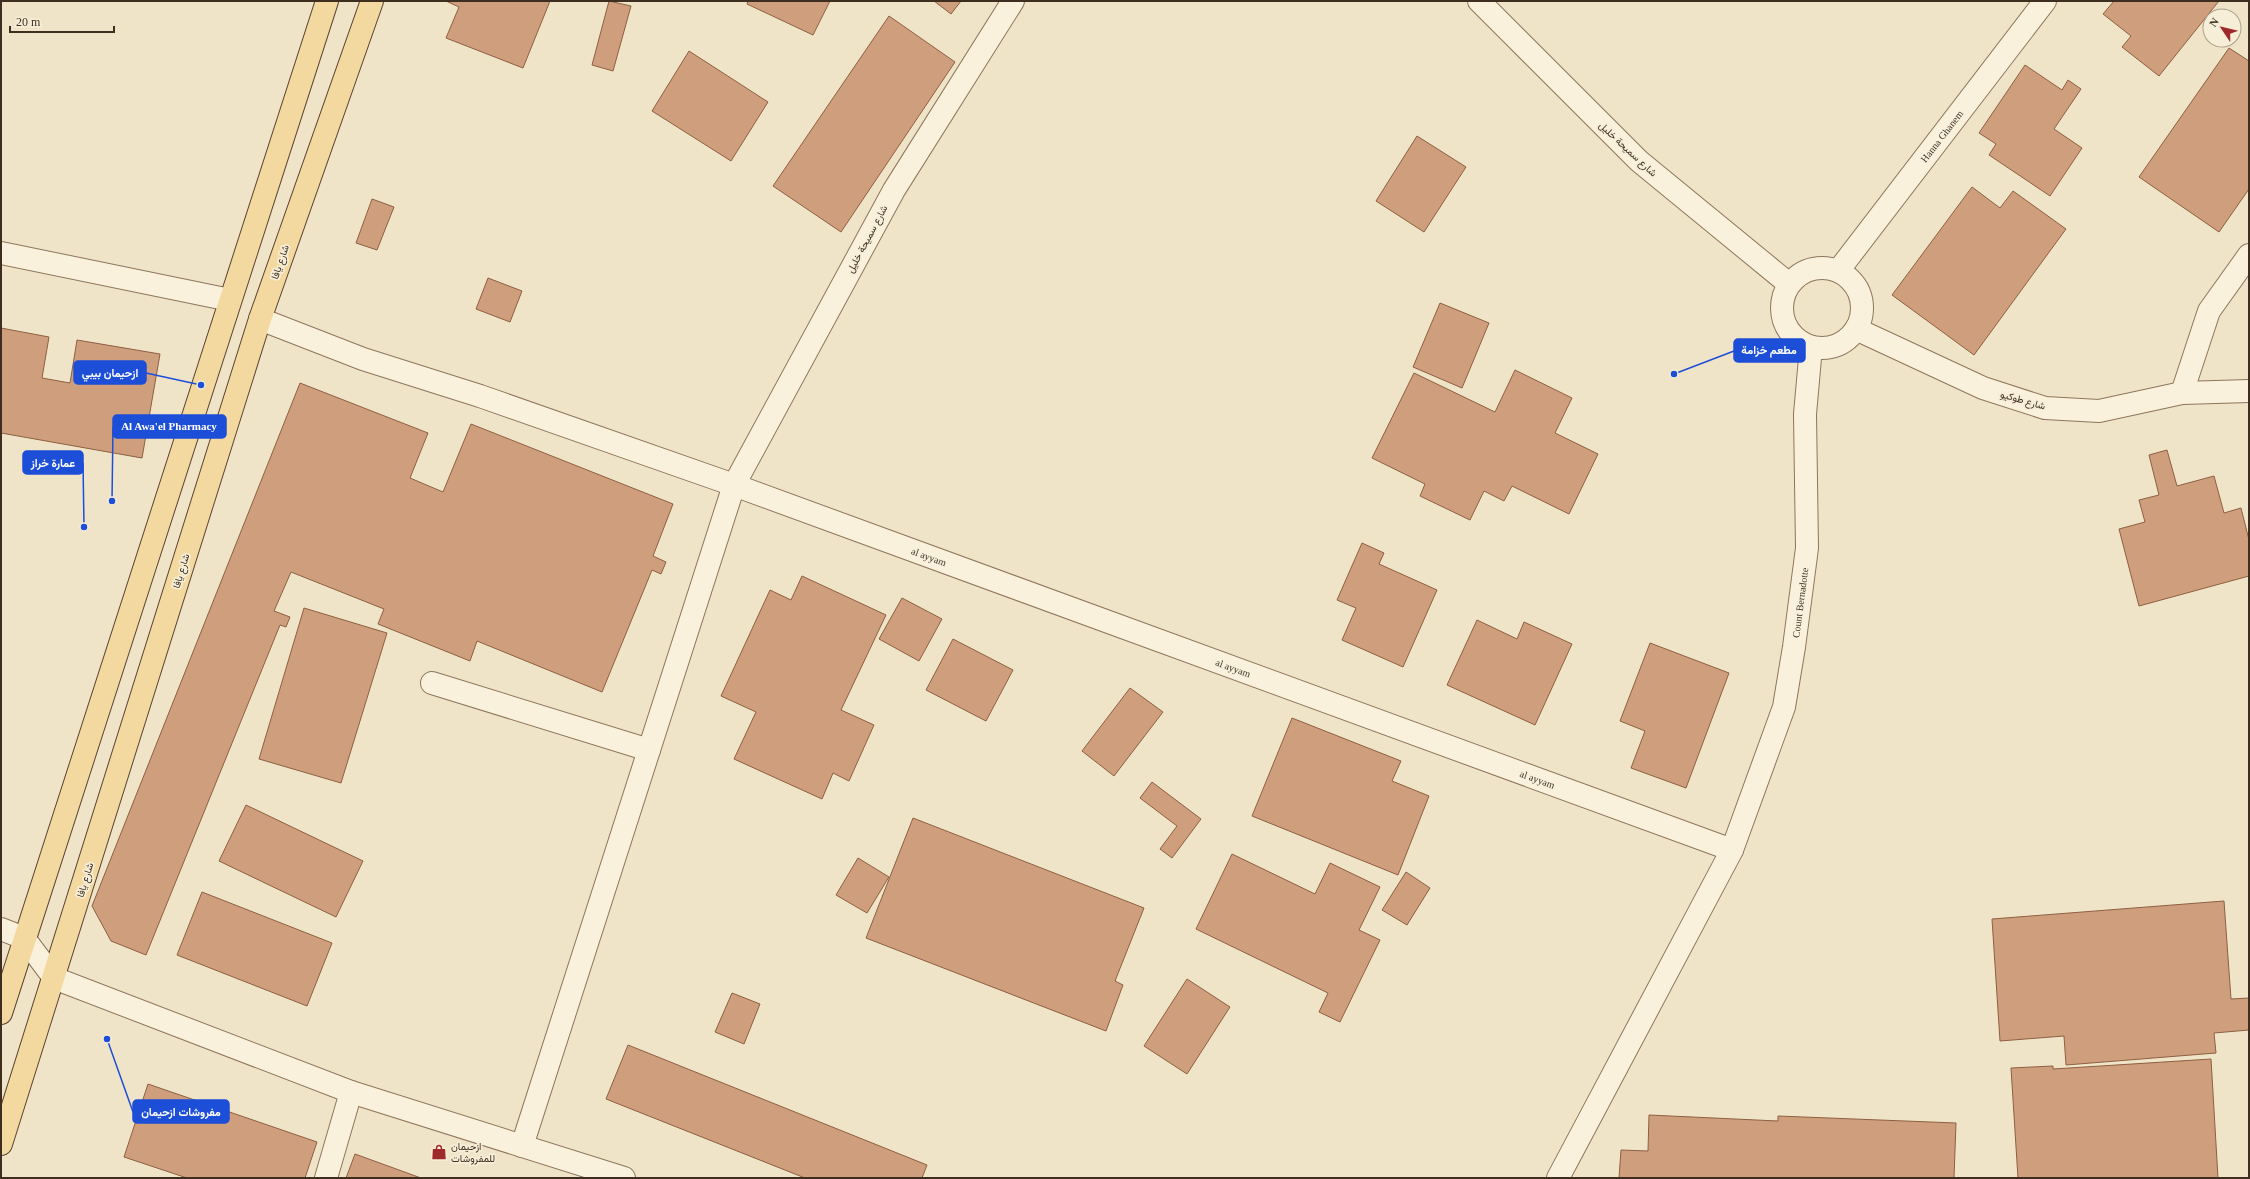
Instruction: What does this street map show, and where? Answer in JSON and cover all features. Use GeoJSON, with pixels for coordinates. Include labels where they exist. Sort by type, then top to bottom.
{"type":"FeatureCollection","features":[{"type":"Feature","properties":{"kind":"main road"},"geometry":{"type":"LineString","coordinates":[[1,1013],[327,1]]}},
{"type":"Feature","properties":{"kind":"main road","name":"شارع يافا"},"geometry":{"type":"LineString","coordinates":[[1,1144],[260,319],[372,1]]}},
{"type":"Feature","properties":{"kind":"street","name":"شارع سميحة خليل"},"geometry":{"type":"LineString","coordinates":[[522,1146],[734,485],[894,190],[1013,1]]}},
{"type":"Feature","properties":{"kind":"street","name":"شارع سميحة خليل"},"geometry":{"type":"LineString","coordinates":[[1479,1],[1639,161],[1789,284]]}},
{"type":"Feature","properties":{"kind":"street","name":"Hanna Ghanem"},"geometry":{"type":"LineString","coordinates":[[1838,270],[2045,1]]}},
{"type":"Feature","properties":{"kind":"street"},"geometry":{"type":"LineString","coordinates":[[1,253],[230,300]]}},
{"type":"Feature","properties":{"kind":"street"},"geometry":{"type":"LineString","coordinates":[[2182,393],[2209,311],[2249,255]]}},
{"type":"Feature","properties":{"kind":"street"},"geometry":{"type":"LineString","coordinates":[[1824,267],[1838,270],[1850,278],[1858,289],[1862,302],[1862,316],[1856,329],[1848,339],[1836,345],[1824,348],[1811,347],[1800,342],[1790,333],[1784,322],[1782,309],[1783,296],[1789,284],[1798,274],[1811,269],[1824,267]]}},
{"type":"Feature","properties":{"kind":"street","name":"al ayyam"},"geometry":{"type":"LineString","coordinates":[[260,319],[364,359],[480,396],[734,485],[1732,850]]}},
{"type":"Feature","properties":{"kind":"street","name":"شارع طوكيو"},"geometry":{"type":"LineString","coordinates":[[1856,329],[1983,388],[2045,408],[2099,411],[2182,393],[2249,391]]}},
{"type":"Feature","properties":{"kind":"street","name":"Count Bernadotte"},"geometry":{"type":"LineString","coordinates":[[1558,1178],[1732,850],[1784,707],[1794,647],[1806,548],[1805,414],[1811,347]]}},
{"type":"Feature","properties":{"kind":"street"},"geometry":{"type":"LineString","coordinates":[[432,682],[649,750]]}},
{"type":"Feature","properties":{"kind":"street"},"geometry":{"type":"LineString","coordinates":[[1,929],[24,938],[54,978],[351,1092],[624,1178]]}},
{"type":"Feature","properties":{"kind":"street"},"geometry":{"type":"LineString","coordinates":[[326,1178],[351,1092]]}},
{"type":"Feature","properties":{"kind":"building"},"geometry":{"type":"Polygon","coordinates":[[[446,1],[550,1],[523,68],[446,38],[459,7],[446,1]]]}},
{"type":"Feature","properties":{"kind":"building"},"geometry":{"type":"Polygon","coordinates":[[[609,1],[631,6],[613,71],[592,65],[609,1]]]}},
{"type":"Feature","properties":{"kind":"building"},"geometry":{"type":"Polygon","coordinates":[[[748,1],[830,1],[813,35],[747,4],[748,1]]]}},
{"type":"Feature","properties":{"kind":"building"},"geometry":{"type":"Polygon","coordinates":[[[934,1],[961,1],[951,14],[934,1]]]}},
{"type":"Feature","properties":{"kind":"building"},"geometry":{"type":"Polygon","coordinates":[[[2114,1],[2219,1],[2213,8],[2202,8],[2202,22],[2159,76],[2122,47],[2131,36],[2103,14],[2114,1]]]}},
{"type":"Feature","properties":{"kind":"building"},"geometry":{"type":"Polygon","coordinates":[[[889,16],[955,62],[841,232],[773,186],[889,16]]]}},
{"type":"Feature","properties":{"kind":"building"},"geometry":{"type":"Polygon","coordinates":[[[2229,48],[2249,61],[2249,189],[2219,232],[2139,177],[2229,48]]]}},
{"type":"Feature","properties":{"kind":"building"},"geometry":{"type":"Polygon","coordinates":[[[689,51],[768,102],[731,161],[652,111],[689,51]]]}},
{"type":"Feature","properties":{"kind":"building"},"geometry":{"type":"Polygon","coordinates":[[[2025,65],[2062,90],[2068,80],[2081,89],[2054,129],[2082,148],[2050,196],[1989,155],[1996,144],[1979,133],[2025,65]]]}},
{"type":"Feature","properties":{"kind":"building"},"geometry":{"type":"Polygon","coordinates":[[[1417,136],[1466,167],[1424,232],[1376,201],[1417,136]]]}},
{"type":"Feature","properties":{"kind":"building"},"geometry":{"type":"Polygon","coordinates":[[[1972,187],[2000,208],[2013,191],[2066,229],[1974,355],[1892,295],[1972,187]]]}},
{"type":"Feature","properties":{"kind":"building"},"geometry":{"type":"Polygon","coordinates":[[[372,199],[394,207],[377,250],[356,243],[372,199]]]}},
{"type":"Feature","properties":{"kind":"building"},"geometry":{"type":"Polygon","coordinates":[[[488,278],[522,291],[510,322],[476,309],[488,278]]]}},
{"type":"Feature","properties":{"kind":"building"},"geometry":{"type":"Polygon","coordinates":[[[1440,303],[1489,323],[1462,388],[1413,367],[1440,303]]]}},
{"type":"Feature","properties":{"kind":"building"},"geometry":{"type":"Polygon","coordinates":[[[1,328],[49,337],[42,378],[70,383],[77,340],[160,354],[142,458],[1,433],[1,328]]]}},
{"type":"Feature","properties":{"kind":"building"},"geometry":{"type":"Polygon","coordinates":[[[1515,370],[1572,398],[1555,433],[1598,454],[1569,514],[1512,486],[1504,501],[1484,491],[1470,520],[1420,496],[1425,484],[1372,458],[1414,373],[1495,412],[1515,370]]]}},
{"type":"Feature","properties":{"kind":"building"},"geometry":{"type":"Polygon","coordinates":[[[300,383],[428,433],[410,478],[443,492],[471,424],[673,504],[653,556],[666,562],[661,574],[652,570],[602,692],[477,641],[470,661],[378,624],[384,609],[291,572],[274,611],[290,617],[286,627],[280,625],[146,955],[111,941],[92,906],[300,383]]]}},
{"type":"Feature","properties":{"kind":"building"},"geometry":{"type":"Polygon","coordinates":[[[2167,450],[2177,486],[2214,476],[2224,513],[2241,508],[2249,540],[2249,576],[2139,606],[2119,529],[2145,522],[2139,500],[2159,495],[2149,455],[2167,450]]]}},
{"type":"Feature","properties":{"kind":"building"},"geometry":{"type":"Polygon","coordinates":[[[1362,543],[1384,553],[1379,564],[1437,590],[1403,667],[1342,640],[1356,608],[1337,600],[1362,543]]]}},
{"type":"Feature","properties":{"kind":"building"},"geometry":{"type":"Polygon","coordinates":[[[802,576],[886,615],[841,710],[874,725],[849,781],[833,773],[822,799],[734,759],[756,712],[721,696],[770,590],[791,600],[802,576]]]}},
{"type":"Feature","properties":{"kind":"building"},"geometry":{"type":"Polygon","coordinates":[[[902,598],[942,619],[919,661],[879,639],[902,598]]]}},
{"type":"Feature","properties":{"kind":"building"},"geometry":{"type":"Polygon","coordinates":[[[304,608],[387,633],[341,783],[259,759],[304,608]]]}},
{"type":"Feature","properties":{"kind":"building"},"geometry":{"type":"Polygon","coordinates":[[[1477,620],[1517,639],[1524,622],[1572,644],[1535,725],[1447,685],[1477,620]]]}},
{"type":"Feature","properties":{"kind":"building"},"geometry":{"type":"Polygon","coordinates":[[[953,639],[1013,670],[986,721],[926,690],[953,639]]]}},
{"type":"Feature","properties":{"kind":"building"},"geometry":{"type":"Polygon","coordinates":[[[1650,643],[1729,673],[1686,788],[1631,768],[1645,731],[1620,721],[1650,643]]]}},
{"type":"Feature","properties":{"kind":"building"},"geometry":{"type":"Polygon","coordinates":[[[1130,688],[1163,712],[1114,776],[1082,751],[1130,688]]]}},
{"type":"Feature","properties":{"kind":"building"},"geometry":{"type":"Polygon","coordinates":[[[1292,718],[1401,761],[1392,781],[1429,796],[1398,875],[1252,816],[1292,718]]]}},
{"type":"Feature","properties":{"kind":"building"},"geometry":{"type":"Polygon","coordinates":[[[1152,782],[1201,819],[1172,858],[1160,849],[1177,826],[1140,798],[1152,782]]]}},
{"type":"Feature","properties":{"kind":"building"},"geometry":{"type":"Polygon","coordinates":[[[246,805],[363,861],[336,917],[219,861],[246,805]]]}},
{"type":"Feature","properties":{"kind":"building"},"geometry":{"type":"Polygon","coordinates":[[[913,818],[1144,908],[1115,981],[1123,985],[1106,1031],[866,938],[913,818]]]}},
{"type":"Feature","properties":{"kind":"building"},"geometry":{"type":"Polygon","coordinates":[[[1232,854],[1315,894],[1330,863],[1380,887],[1359,930],[1380,940],[1340,1022],[1319,1012],[1328,993],[1196,929],[1232,854]]]}},
{"type":"Feature","properties":{"kind":"building"},"geometry":{"type":"Polygon","coordinates":[[[858,858],[889,877],[867,913],[836,895],[858,858]]]}},
{"type":"Feature","properties":{"kind":"building"},"geometry":{"type":"Polygon","coordinates":[[[1406,872],[1430,888],[1407,925],[1382,910],[1406,872]]]}},
{"type":"Feature","properties":{"kind":"building"},"geometry":{"type":"Polygon","coordinates":[[[202,892],[332,943],[307,1006],[177,955],[202,892]]]}},
{"type":"Feature","properties":{"kind":"building"},"geometry":{"type":"Polygon","coordinates":[[[2224,901],[2231,999],[2249,998],[2249,1030],[2214,1033],[2216,1053],[2066,1065],[2064,1036],[2000,1041],[1992,919],[2224,901]]]}},
{"type":"Feature","properties":{"kind":"building"},"geometry":{"type":"Polygon","coordinates":[[[1187,979],[1230,1007],[1187,1074],[1144,1046],[1187,979]]]}},
{"type":"Feature","properties":{"kind":"building"},"geometry":{"type":"Polygon","coordinates":[[[732,993],[760,1004],[744,1044],[715,1032],[732,993]]]}},
{"type":"Feature","properties":{"kind":"building"},"geometry":{"type":"Polygon","coordinates":[[[628,1045],[927,1165],[922,1178],[805,1178],[606,1099],[628,1045]]]}},
{"type":"Feature","properties":{"kind":"building"},"geometry":{"type":"Polygon","coordinates":[[[2211,1059],[2218,1178],[2018,1178],[2011,1068],[2053,1066],[2053,1069],[2211,1059]]]}},
{"type":"Feature","properties":{"kind":"building"},"geometry":{"type":"Polygon","coordinates":[[[148,1084],[317,1142],[305,1178],[187,1178],[124,1157],[148,1084]]]}},
{"type":"Feature","properties":{"kind":"building"},"geometry":{"type":"Polygon","coordinates":[[[1649,1115],[1778,1121],[1778,1116],[1956,1123],[1954,1178],[1619,1178],[1621,1150],[1648,1151],[1649,1115]]]}},
{"type":"Feature","properties":{"kind":"building"},"geometry":{"type":"Polygon","coordinates":[[[355,1154],[421,1178],[346,1178],[355,1154]]]}},
{"type":"Feature","properties":{"kind":"place","name":"مطعم خزامة"},"geometry":{"type":"Point","coordinates":[1674,374]}},
{"type":"Feature","properties":{"kind":"place","name":"ازحيمان بيبي"},"geometry":{"type":"Point","coordinates":[201,385]}},
{"type":"Feature","properties":{"kind":"place","name":"Al Awa'el Pharmacy"},"geometry":{"type":"Point","coordinates":[112,501]}},
{"type":"Feature","properties":{"kind":"place","name":"عمارة خراز"},"geometry":{"type":"Point","coordinates":[84,527]}},
{"type":"Feature","properties":{"kind":"place","name":"مفروشات ازحيمان"},"geometry":{"type":"Point","coordinates":[107,1039]}},
{"type":"Feature","properties":{"kind":"place","name":"ازحيمان للمفروشات"},"geometry":{"type":"Point","coordinates":[439,1152]}}]}
